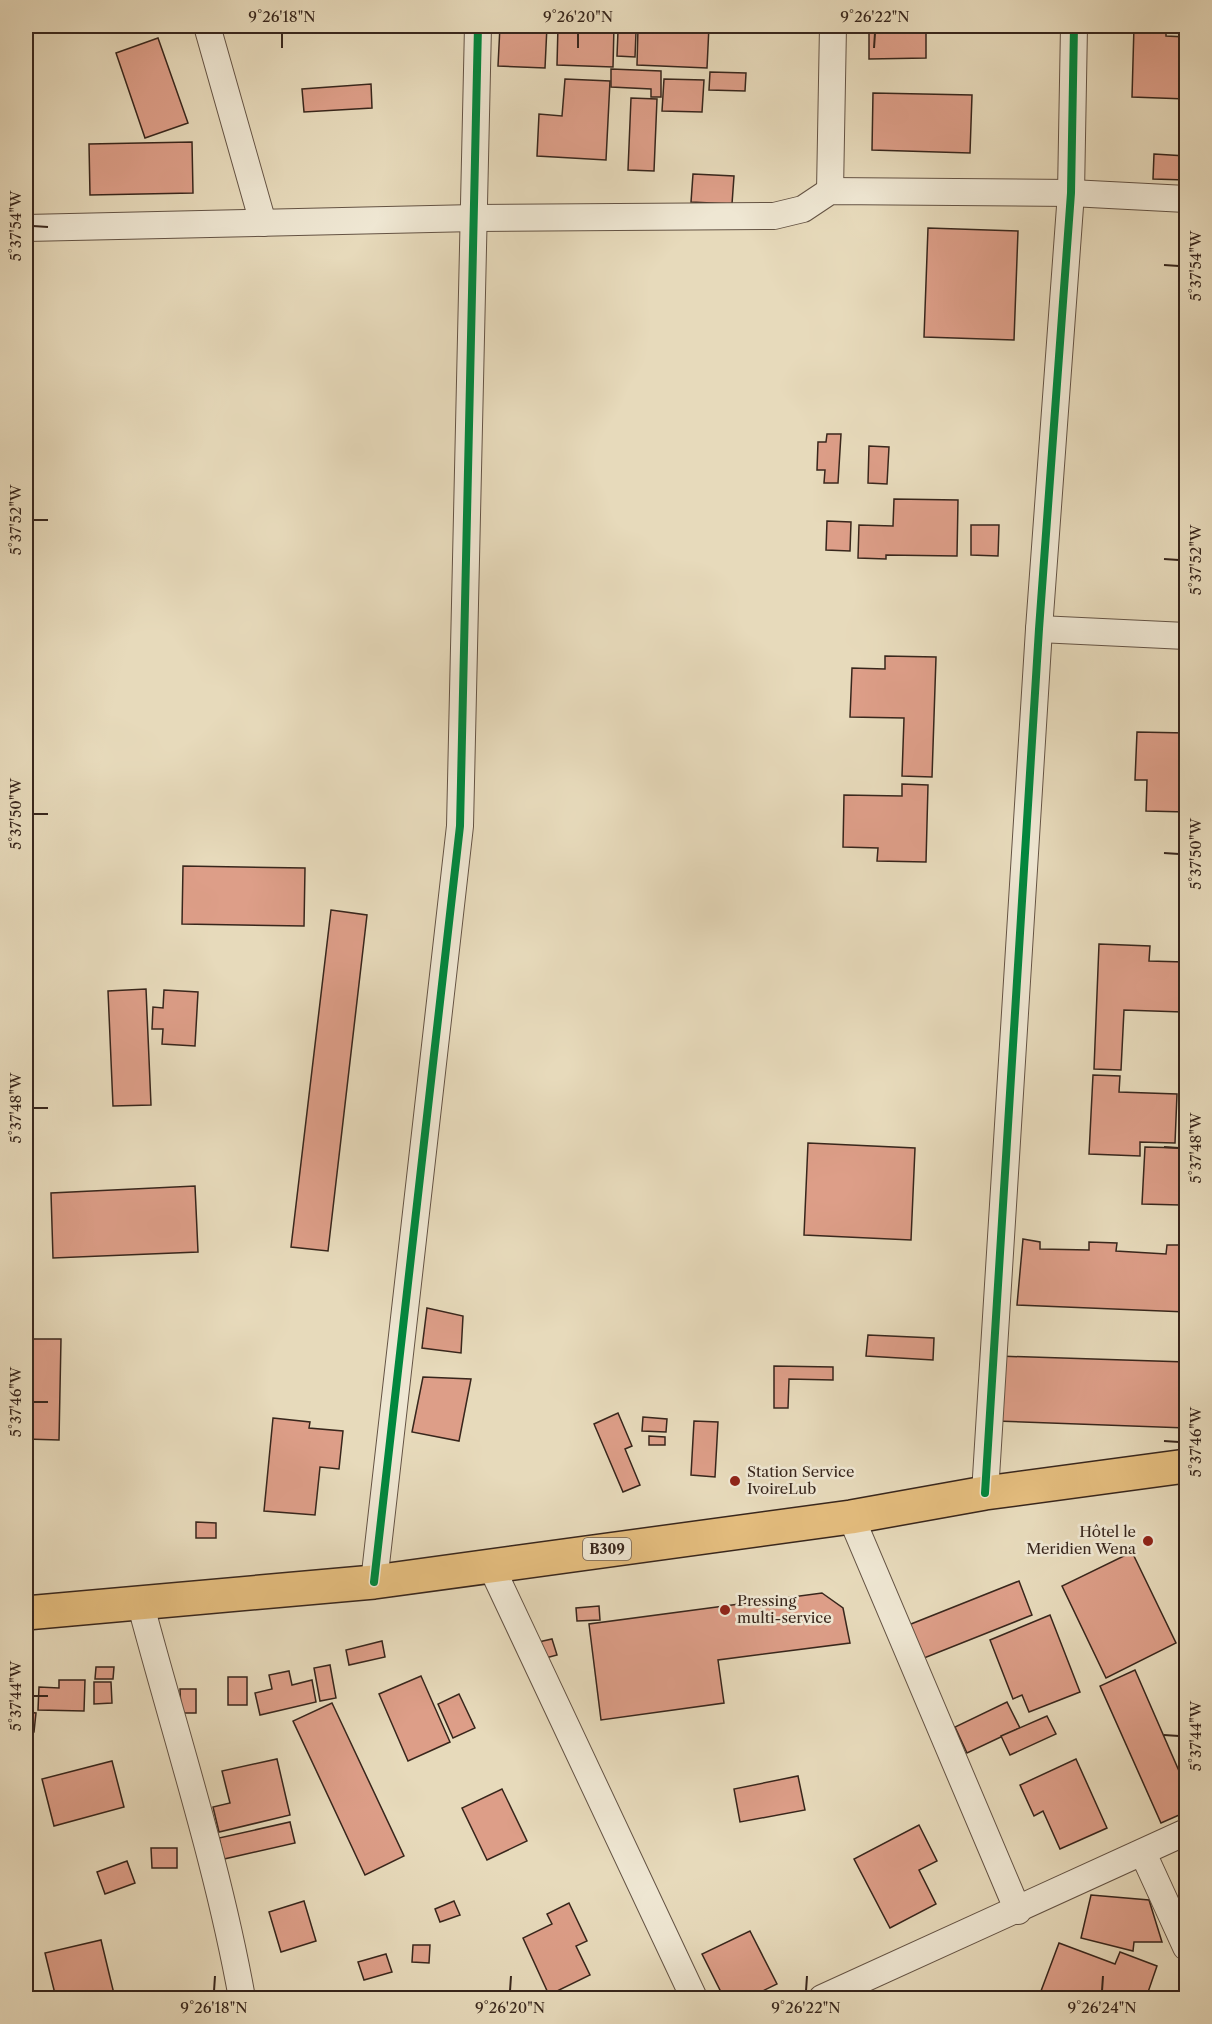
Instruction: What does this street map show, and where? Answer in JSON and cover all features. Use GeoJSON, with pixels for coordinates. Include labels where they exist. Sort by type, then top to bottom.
{"type":"FeatureCollection","features":[{"type":"Feature","properties":{"kind":"main road","name":"B309"},"geometry":{"type":"LineString","coordinates":[[26,1613],[374,1582],[490,1564],[851,1517],[985,1493],[1186,1466]]}},
{"type":"Feature","properties":{"kind":"street"},"geometry":{"type":"LineString","coordinates":[[207,26],[263,223]]}},
{"type":"Feature","properties":{"kind":"street"},"geometry":{"type":"LineString","coordinates":[[374,1582],[460,826],[478,26]]}},
{"type":"Feature","properties":{"kind":"street"},"geometry":{"type":"LineString","coordinates":[[830,191],[833,26]]}},
{"type":"Feature","properties":{"kind":"street"},"geometry":{"type":"LineString","coordinates":[[985,1493],[1039,629],[1071,193],[1074,26]]}},
{"type":"Feature","properties":{"kind":"street"},"geometry":{"type":"LineString","coordinates":[[26,228],[475,218],[774,216],[803,209],[830,191],[1071,193],[1186,198]]}},
{"type":"Feature","properties":{"kind":"street"},"geometry":{"type":"LineString","coordinates":[[1039,629],[1186,636]]}},
{"type":"Feature","properties":{"kind":"street"},"geometry":{"type":"LineString","coordinates":[[851,1517],[1018,1911]]}},
{"type":"Feature","properties":{"kind":"street"},"geometry":{"type":"LineString","coordinates":[[490,1564],[694,1998]]}},
{"type":"Feature","properties":{"kind":"street"},"geometry":{"type":"LineString","coordinates":[[140,1602],[201,1822],[232,1946],[242,1998]]}},
{"type":"Feature","properties":{"kind":"street"},"geometry":{"type":"LineString","coordinates":[[822,1998],[1018,1911],[1186,1832]]}},
{"type":"Feature","properties":{"kind":"street"},"geometry":{"type":"LineString","coordinates":[[1143,1853],[1186,1947]]}},
{"type":"Feature","properties":{"kind":"building"},"geometry":{"type":"Polygon","coordinates":[[[500,26],[547,26],[545,68],[498,66],[500,26]]]}},
{"type":"Feature","properties":{"kind":"building"},"geometry":{"type":"Polygon","coordinates":[[[558,26],[614,26],[613,67],[557,65],[558,26]]]}},
{"type":"Feature","properties":{"kind":"building"},"geometry":{"type":"Polygon","coordinates":[[[628,26],[709,26],[707,68],[637,65],[638,28],[628,26]]]}},
{"type":"Feature","properties":{"kind":"building"},"geometry":{"type":"Polygon","coordinates":[[[869,26],[926,26],[926,58],[869,59],[869,26]]]}},
{"type":"Feature","properties":{"kind":"building"},"geometry":{"type":"Polygon","coordinates":[[[1134,26],[1166,26],[1166,36],[1186,37],[1186,99],[1132,97],[1134,26]]]}},
{"type":"Feature","properties":{"kind":"building"},"geometry":{"type":"Polygon","coordinates":[[[618,31],[636,32],[635,57],[617,56],[618,31]]]}},
{"type":"Feature","properties":{"kind":"building"},"geometry":{"type":"Polygon","coordinates":[[[158,38],[188,123],[145,138],[116,53],[158,38]]]}},
{"type":"Feature","properties":{"kind":"building"},"geometry":{"type":"Polygon","coordinates":[[[611,69],[661,71],[661,97],[651,97],[651,89],[611,87],[611,69]]]}},
{"type":"Feature","properties":{"kind":"building"},"geometry":{"type":"Polygon","coordinates":[[[710,72],[746,73],[745,91],[709,90],[710,72]]]}},
{"type":"Feature","properties":{"kind":"building"},"geometry":{"type":"Polygon","coordinates":[[[565,79],[610,81],[606,160],[537,156],[539,114],[562,116],[565,79]]]}},
{"type":"Feature","properties":{"kind":"building"},"geometry":{"type":"Polygon","coordinates":[[[664,79],[704,80],[702,112],[662,111],[664,79]]]}},
{"type":"Feature","properties":{"kind":"building"},"geometry":{"type":"Polygon","coordinates":[[[371,84],[372,108],[304,112],[302,89],[371,84]]]}},
{"type":"Feature","properties":{"kind":"building"},"geometry":{"type":"Polygon","coordinates":[[[873,93],[972,95],[970,153],[872,150],[873,93]]]}},
{"type":"Feature","properties":{"kind":"building"},"geometry":{"type":"Polygon","coordinates":[[[631,98],[657,99],[654,171],[628,170],[631,98]]]}},
{"type":"Feature","properties":{"kind":"building"},"geometry":{"type":"Polygon","coordinates":[[[192,142],[193,193],[90,195],[89,144],[192,142]]]}},
{"type":"Feature","properties":{"kind":"building"},"geometry":{"type":"Polygon","coordinates":[[[1154,154],[1186,156],[1186,180],[1153,179],[1154,154]]]}},
{"type":"Feature","properties":{"kind":"building"},"geometry":{"type":"Polygon","coordinates":[[[693,174],[734,176],[732,204],[691,202],[693,174]]]}},
{"type":"Feature","properties":{"kind":"building"},"geometry":{"type":"Polygon","coordinates":[[[928,228],[1018,231],[1014,340],[924,337],[928,228]]]}},
{"type":"Feature","properties":{"kind":"building"},"geometry":{"type":"Polygon","coordinates":[[[827,434],[841,434],[838,483],[824,483],[825,470],[817,470],[818,442],[826,442],[827,434]]]}},
{"type":"Feature","properties":{"kind":"building"},"geometry":{"type":"Polygon","coordinates":[[[869,446],[889,447],[887,484],[868,483],[869,446]]]}},
{"type":"Feature","properties":{"kind":"building"},"geometry":{"type":"Polygon","coordinates":[[[894,499],[958,500],[957,556],[886,555],[886,559],[858,558],[859,525],[893,526],[894,499]]]}},
{"type":"Feature","properties":{"kind":"building"},"geometry":{"type":"Polygon","coordinates":[[[827,521],[851,522],[850,551],[826,550],[827,521]]]}},
{"type":"Feature","properties":{"kind":"building"},"geometry":{"type":"Polygon","coordinates":[[[971,525],[999,525],[998,556],[971,555],[971,525]]]}},
{"type":"Feature","properties":{"kind":"building"},"geometry":{"type":"Polygon","coordinates":[[[885,656],[936,657],[932,777],[902,776],[904,718],[850,717],[852,668],[885,669],[885,656]]]}},
{"type":"Feature","properties":{"kind":"building"},"geometry":{"type":"Polygon","coordinates":[[[1137,732],[1186,733],[1186,812],[1146,811],[1147,780],[1135,780],[1137,732]]]}},
{"type":"Feature","properties":{"kind":"building"},"geometry":{"type":"Polygon","coordinates":[[[902,784],[928,785],[926,862],[877,861],[878,848],[843,847],[844,795],[902,796],[902,784]]]}},
{"type":"Feature","properties":{"kind":"building"},"geometry":{"type":"Polygon","coordinates":[[[183,866],[305,868],[304,926],[182,924],[183,866]]]}},
{"type":"Feature","properties":{"kind":"building"},"geometry":{"type":"Polygon","coordinates":[[[331,910],[367,915],[328,1251],[291,1247],[331,910]]]}},
{"type":"Feature","properties":{"kind":"building"},"geometry":{"type":"Polygon","coordinates":[[[1099,944],[1150,946],[1149,961],[1184,962],[1182,1012],[1124,1010],[1121,1070],[1094,1069],[1099,944]]]}},
{"type":"Feature","properties":{"kind":"building"},"geometry":{"type":"Polygon","coordinates":[[[146,989],[151,1105],[113,1106],[108,991],[146,989]]]}},
{"type":"Feature","properties":{"kind":"building"},"geometry":{"type":"Polygon","coordinates":[[[164,990],[198,992],[195,1046],[162,1044],[163,1029],[152,1029],[153,1007],[163,1008],[164,990]]]}},
{"type":"Feature","properties":{"kind":"building"},"geometry":{"type":"Polygon","coordinates":[[[1093,1075],[1120,1076],[1119,1092],[1177,1094],[1175,1143],[1140,1142],[1140,1156],[1089,1154],[1093,1075]]]}},
{"type":"Feature","properties":{"kind":"building"},"geometry":{"type":"Polygon","coordinates":[[[808,1143],[915,1148],[911,1240],[804,1235],[808,1143]]]}},
{"type":"Feature","properties":{"kind":"building"},"geometry":{"type":"Polygon","coordinates":[[[1145,1147],[1182,1148],[1180,1205],[1142,1204],[1145,1147]]]}},
{"type":"Feature","properties":{"kind":"building"},"geometry":{"type":"Polygon","coordinates":[[[195,1186],[198,1252],[53,1258],[51,1193],[195,1186]]]}},
{"type":"Feature","properties":{"kind":"building"},"geometry":{"type":"Polygon","coordinates":[[[1023,1239],[1040,1242],[1040,1249],[1089,1250],[1089,1242],[1117,1243],[1116,1251],[1166,1254],[1167,1245],[1186,1245],[1186,1312],[1017,1305],[1023,1239]]]}},
{"type":"Feature","properties":{"kind":"building"},"geometry":{"type":"Polygon","coordinates":[[[427,1308],[463,1316],[461,1353],[422,1348],[427,1308]]]}},
{"type":"Feature","properties":{"kind":"building"},"geometry":{"type":"Polygon","coordinates":[[[868,1335],[934,1338],[933,1360],[866,1356],[868,1335]]]}},
{"type":"Feature","properties":{"kind":"building"},"geometry":{"type":"Polygon","coordinates":[[[26,1339],[61,1339],[59,1440],[26,1439],[26,1339]]]}},
{"type":"Feature","properties":{"kind":"building"},"geometry":{"type":"Polygon","coordinates":[[[998,1356],[1186,1362],[1186,1428],[996,1421],[998,1356]]]}},
{"type":"Feature","properties":{"kind":"building"},"geometry":{"type":"Polygon","coordinates":[[[774,1366],[833,1367],[833,1380],[789,1379],[788,1408],[774,1408],[774,1366]]]}},
{"type":"Feature","properties":{"kind":"building"},"geometry":{"type":"Polygon","coordinates":[[[423,1377],[471,1379],[459,1441],[412,1432],[423,1377]]]}},
{"type":"Feature","properties":{"kind":"building"},"geometry":{"type":"Polygon","coordinates":[[[618,1413],[632,1446],[625,1449],[640,1485],[623,1492],[594,1424],[618,1413]]]}},
{"type":"Feature","properties":{"kind":"building"},"geometry":{"type":"Polygon","coordinates":[[[643,1417],[667,1419],[666,1432],[642,1431],[643,1417]]]}},
{"type":"Feature","properties":{"kind":"building"},"geometry":{"type":"Polygon","coordinates":[[[273,1418],[310,1422],[309,1428],[343,1431],[339,1469],[320,1467],[315,1515],[264,1511],[273,1418]]]}},
{"type":"Feature","properties":{"kind":"building"},"geometry":{"type":"Polygon","coordinates":[[[694,1421],[718,1422],[715,1477],[691,1475],[694,1421]]]}},
{"type":"Feature","properties":{"kind":"building"},"geometry":{"type":"Polygon","coordinates":[[[649,1436],[665,1437],[665,1445],[649,1445],[649,1436]]]}},
{"type":"Feature","properties":{"kind":"building"},"geometry":{"type":"Polygon","coordinates":[[[196,1522],[216,1523],[216,1538],[196,1538],[196,1522]]]}},
{"type":"Feature","properties":{"kind":"building"},"geometry":{"type":"Polygon","coordinates":[[[1132,1552],[1176,1643],[1106,1678],[1062,1586],[1132,1552]]]}},
{"type":"Feature","properties":{"kind":"building"},"geometry":{"type":"Polygon","coordinates":[[[1019,1581],[1032,1615],[919,1660],[906,1626],[1019,1581]]]}},
{"type":"Feature","properties":{"kind":"building"},"geometry":{"type":"Polygon","coordinates":[[[822,1593],[843,1608],[850,1643],[718,1660],[724,1703],[601,1720],[589,1624],[822,1593]]]}},
{"type":"Feature","properties":{"kind":"building"},"geometry":{"type":"Polygon","coordinates":[[[599,1606],[600,1620],[577,1621],[576,1608],[599,1606]]]}},
{"type":"Feature","properties":{"kind":"building"},"geometry":{"type":"Polygon","coordinates":[[[1050,1615],[1080,1692],[1029,1712],[1022,1695],[1013,1699],[990,1640],[1050,1615]]]}},
{"type":"Feature","properties":{"kind":"building"},"geometry":{"type":"Polygon","coordinates":[[[552,1639],[557,1655],[538,1660],[534,1643],[552,1639]]]}},
{"type":"Feature","properties":{"kind":"building"},"geometry":{"type":"Polygon","coordinates":[[[382,1641],[385,1657],[349,1665],[346,1650],[382,1641]]]}},
{"type":"Feature","properties":{"kind":"building"},"geometry":{"type":"Polygon","coordinates":[[[330,1665],[336,1698],[320,1701],[314,1668],[330,1665]]]}},
{"type":"Feature","properties":{"kind":"building"},"geometry":{"type":"Polygon","coordinates":[[[96,1667],[114,1667],[113,1679],[95,1679],[96,1667]]]}},
{"type":"Feature","properties":{"kind":"building"},"geometry":{"type":"Polygon","coordinates":[[[1135,1670],[1186,1787],[1186,1812],[1161,1823],[1100,1686],[1135,1670]]]}},
{"type":"Feature","properties":{"kind":"building"},"geometry":{"type":"Polygon","coordinates":[[[289,1671],[292,1685],[312,1680],[316,1702],[260,1715],[255,1693],[272,1689],[269,1675],[289,1671]]]}},
{"type":"Feature","properties":{"kind":"building"},"geometry":{"type":"Polygon","coordinates":[[[421,1676],[450,1742],[408,1761],[379,1694],[421,1676]]]}},
{"type":"Feature","properties":{"kind":"building"},"geometry":{"type":"Polygon","coordinates":[[[228,1677],[247,1677],[247,1705],[228,1705],[228,1677]]]}},
{"type":"Feature","properties":{"kind":"building"},"geometry":{"type":"Polygon","coordinates":[[[59,1680],[85,1680],[84,1711],[38,1710],[39,1687],[59,1688],[59,1680]]]}},
{"type":"Feature","properties":{"kind":"building"},"geometry":{"type":"Polygon","coordinates":[[[94,1682],[111,1682],[112,1703],[94,1704],[94,1682]]]}},
{"type":"Feature","properties":{"kind":"building"},"geometry":{"type":"Polygon","coordinates":[[[180,1689],[196,1689],[196,1713],[181,1713],[180,1689]]]}},
{"type":"Feature","properties":{"kind":"building"},"geometry":{"type":"Polygon","coordinates":[[[459,1694],[475,1728],[453,1738],[438,1704],[459,1694]]]}},
{"type":"Feature","properties":{"kind":"building"},"geometry":{"type":"Polygon","coordinates":[[[1007,1702],[1020,1728],[967,1753],[955,1727],[1007,1702]]]}},
{"type":"Feature","properties":{"kind":"building"},"geometry":{"type":"Polygon","coordinates":[[[332,1703],[404,1856],[365,1875],[293,1721],[332,1703]]]}},
{"type":"Feature","properties":{"kind":"building"},"geometry":{"type":"Polygon","coordinates":[[[26,1712],[36,1713],[34,1732],[26,1731],[26,1712]]]}},
{"type":"Feature","properties":{"kind":"building"},"geometry":{"type":"Polygon","coordinates":[[[1047,1716],[1056,1734],[1010,1755],[1001,1736],[1047,1716]]]}},
{"type":"Feature","properties":{"kind":"building"},"geometry":{"type":"Polygon","coordinates":[[[277,1759],[290,1815],[219,1832],[213,1807],[230,1803],[222,1771],[277,1759]]]}},
{"type":"Feature","properties":{"kind":"building"},"geometry":{"type":"Polygon","coordinates":[[[1076,1759],[1107,1828],[1060,1849],[1043,1811],[1034,1816],[1020,1785],[1076,1759]]]}},
{"type":"Feature","properties":{"kind":"building"},"geometry":{"type":"Polygon","coordinates":[[[112,1761],[124,1807],[54,1826],[42,1779],[112,1761]]]}},
{"type":"Feature","properties":{"kind":"building"},"geometry":{"type":"Polygon","coordinates":[[[798,1776],[805,1810],[740,1822],[734,1789],[798,1776]]]}},
{"type":"Feature","properties":{"kind":"building"},"geometry":{"type":"Polygon","coordinates":[[[502,1789],[527,1841],[487,1860],[462,1808],[502,1789]]]}},
{"type":"Feature","properties":{"kind":"building"},"geometry":{"type":"Polygon","coordinates":[[[290,1822],[295,1843],[224,1859],[219,1838],[290,1822]]]}},
{"type":"Feature","properties":{"kind":"building"},"geometry":{"type":"Polygon","coordinates":[[[919,1825],[937,1861],[919,1870],[936,1904],[890,1928],[854,1859],[919,1825]]]}},
{"type":"Feature","properties":{"kind":"building"},"geometry":{"type":"Polygon","coordinates":[[[151,1848],[177,1848],[177,1868],[152,1868],[151,1848]]]}},
{"type":"Feature","properties":{"kind":"building"},"geometry":{"type":"Polygon","coordinates":[[[127,1861],[135,1883],[105,1894],[97,1872],[127,1861]]]}},
{"type":"Feature","properties":{"kind":"building"},"geometry":{"type":"Polygon","coordinates":[[[1091,1895],[1149,1900],[1162,1942],[1134,1942],[1133,1951],[1081,1938],[1091,1895]]]}},
{"type":"Feature","properties":{"kind":"building"},"geometry":{"type":"Polygon","coordinates":[[[304,1901],[316,1941],[281,1952],[269,1912],[304,1901]]]}},
{"type":"Feature","properties":{"kind":"building"},"geometry":{"type":"Polygon","coordinates":[[[454,1901],[460,1915],[440,1922],[435,1909],[454,1901]]]}},
{"type":"Feature","properties":{"kind":"building"},"geometry":{"type":"Polygon","coordinates":[[[569,1903],[587,1941],[576,1946],[590,1975],[549,1995],[523,1938],[552,1924],[547,1914],[569,1903]]]}},
{"type":"Feature","properties":{"kind":"building"},"geometry":{"type":"Polygon","coordinates":[[[750,1931],[777,1984],[748,1998],[724,1998],[702,1954],[750,1931]]]}},
{"type":"Feature","properties":{"kind":"building"},"geometry":{"type":"Polygon","coordinates":[[[101,1940],[115,1998],[56,1998],[45,1953],[101,1940]]]}},
{"type":"Feature","properties":{"kind":"building"},"geometry":{"type":"Polygon","coordinates":[[[1059,1943],[1115,1964],[1120,1952],[1157,1966],[1146,1998],[1063,1998],[1041,1991],[1059,1943]]]}},
{"type":"Feature","properties":{"kind":"building"},"geometry":{"type":"Polygon","coordinates":[[[413,1945],[430,1945],[429,1963],[412,1962],[413,1945]]]}},
{"type":"Feature","properties":{"kind":"building"},"geometry":{"type":"Polygon","coordinates":[[[386,1954],[392,1972],[364,1980],[358,1962],[386,1954]]]}},
{"type":"Feature","properties":{"kind":"cycle path"},"geometry":{"type":"LineString","coordinates":[[374,1582],[460,826],[478,26]]}},
{"type":"Feature","properties":{"kind":"cycle path"},"geometry":{"type":"LineString","coordinates":[[985,1493],[1039,629],[1071,193],[1074,26]]}},
{"type":"Feature","properties":{"kind":"place","name":"Station Service IvoireLub"},"geometry":{"type":"Point","coordinates":[735,1481]}},
{"type":"Feature","properties":{"kind":"place","name":"Hôtel le Meridien Wena"},"geometry":{"type":"Point","coordinates":[1148,1541]}},
{"type":"Feature","properties":{"kind":"place","name":"Pressing multi-service"},"geometry":{"type":"Point","coordinates":[725,1610]}}]}
